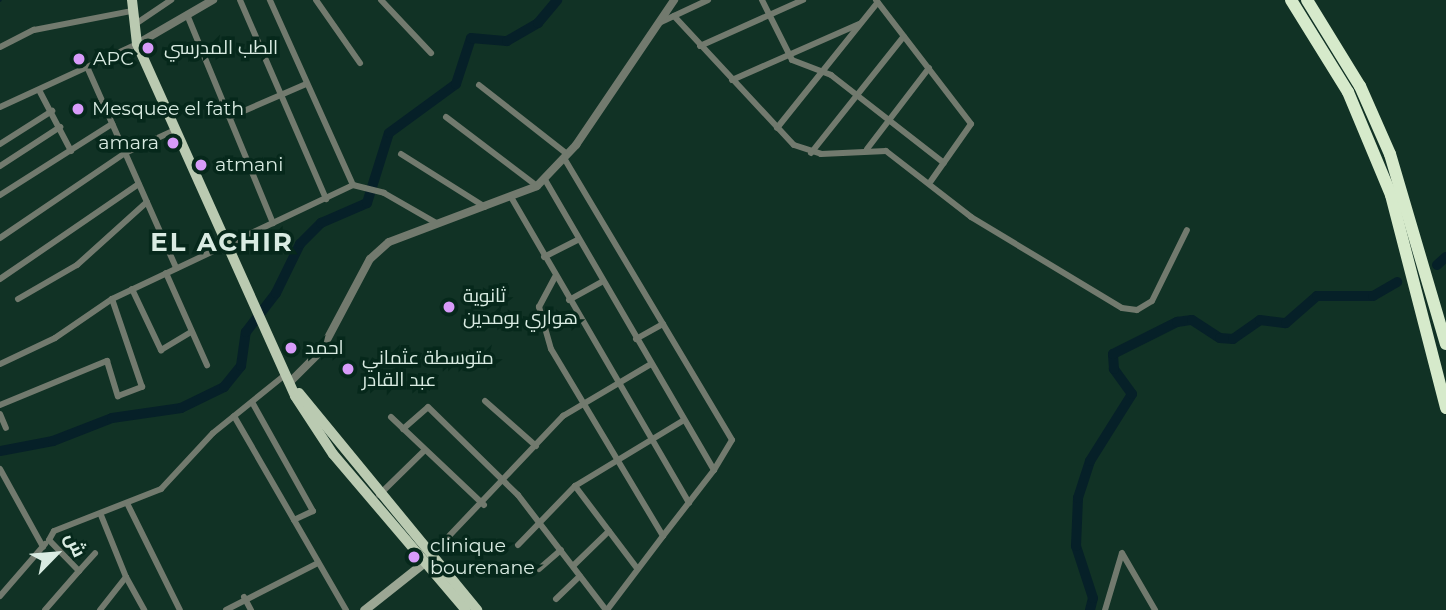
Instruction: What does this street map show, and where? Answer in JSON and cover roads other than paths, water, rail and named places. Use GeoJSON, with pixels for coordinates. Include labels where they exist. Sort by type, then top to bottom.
{"type":"FeatureCollection","features":[{"type":"Feature","properties":{"kind":"highway"},"geometry":{"type":"LineString","coordinates":[[1291,0],[1348,92],[1391,195],[1446,408]]}},
{"type":"Feature","properties":{"kind":"highway"},"geometry":{"type":"LineString","coordinates":[[1307,0],[1360,86],[1390,154],[1446,344]]}},
{"type":"Feature","properties":{"kind":"main road"},"geometry":{"type":"LineString","coordinates":[[132,0],[132,26],[137,44],[225,246],[314,428],[422,564],[466,610]]}},
{"type":"Feature","properties":{"kind":"main road"},"geometry":{"type":"LineString","coordinates":[[288,378],[378,496],[477,610]]}},
{"type":"Feature","properties":{"kind":"main road"},"geometry":{"type":"LineString","coordinates":[[364,610],[422,564]]}},
{"type":"Feature","properties":{"kind":"street"},"geometry":{"type":"LineString","coordinates":[[157,8],[161,0]]}},
{"type":"Feature","properties":{"kind":"street"},"geometry":{"type":"LineString","coordinates":[[132,26],[171,0]]}},
{"type":"Feature","properties":{"kind":"street"},"geometry":{"type":"LineString","coordinates":[[0,107],[88,69],[188,18],[213,0]]}},
{"type":"Feature","properties":{"kind":"street"},"geometry":{"type":"LineString","coordinates":[[240,0],[326,199]]}},
{"type":"Feature","properties":{"kind":"street"},"geometry":{"type":"LineString","coordinates":[[270,0],[353,185]]}},
{"type":"Feature","properties":{"kind":"street"},"geometry":{"type":"LineString","coordinates":[[316,0],[360,63]]}},
{"type":"Feature","properties":{"kind":"street"},"geometry":{"type":"LineString","coordinates":[[381,0],[431,53]]}},
{"type":"Feature","properties":{"kind":"street"},"geometry":{"type":"LineString","coordinates":[[0,596],[54,531],[128,505],[161,489],[234,416],[321,351],[370,259],[389,242],[487,208],[537,186],[566,156],[674,0]]}},
{"type":"Feature","properties":{"kind":"street"},"geometry":{"type":"LineString","coordinates":[[661,22],[708,0]]}},
{"type":"Feature","properties":{"kind":"street"},"geometry":{"type":"LineString","coordinates":[[762,0],[788,55],[822,71],[857,95],[944,163]]}},
{"type":"Feature","properties":{"kind":"street"},"geometry":{"type":"LineString","coordinates":[[700,46],[803,0]]}},
{"type":"Feature","properties":{"kind":"street"},"geometry":{"type":"LineString","coordinates":[[777,128],[877,1],[971,124],[931,181]]}},
{"type":"Feature","properties":{"kind":"street"},"geometry":{"type":"LineString","coordinates":[[0,47],[34,30],[132,11]]}},
{"type":"Feature","properties":{"kind":"street"},"geometry":{"type":"LineString","coordinates":[[674,16],[777,128],[811,153],[867,149],[886,151],[931,181],[971,217],[1122,308],[1137,310],[1152,301],[1186,230]]}},
{"type":"Feature","properties":{"kind":"street"},"geometry":{"type":"LineString","coordinates":[[188,18],[273,223]]}},
{"type":"Feature","properties":{"kind":"street"},"geometry":{"type":"LineString","coordinates":[[732,80],[861,23]]}},
{"type":"Feature","properties":{"kind":"street"},"geometry":{"type":"LineString","coordinates":[[811,153],[904,36]]}},
{"type":"Feature","properties":{"kind":"street"},"geometry":{"type":"LineString","coordinates":[[867,149],[929,68]]}},
{"type":"Feature","properties":{"kind":"street"},"geometry":{"type":"LineString","coordinates":[[88,69],[176,268]]}},
{"type":"Feature","properties":{"kind":"street"},"geometry":{"type":"LineString","coordinates":[[230,117],[306,84]]}},
{"type":"Feature","properties":{"kind":"street"},"geometry":{"type":"LineString","coordinates":[[403,429],[428,407],[505,481],[541,523],[607,610],[636,567],[714,470],[732,440],[566,156],[479,85]]}},
{"type":"Feature","properties":{"kind":"street"},"geometry":{"type":"LineString","coordinates":[[39,90],[71,152]]}},
{"type":"Feature","properties":{"kind":"street"},"geometry":{"type":"LineString","coordinates":[[0,145],[52,111]]}},
{"type":"Feature","properties":{"kind":"street"},"geometry":{"type":"LineString","coordinates":[[446,117],[537,186]]}},
{"type":"Feature","properties":{"kind":"street"},"geometry":{"type":"LineString","coordinates":[[0,195],[112,124]]}},
{"type":"Feature","properties":{"kind":"street"},"geometry":{"type":"LineString","coordinates":[[0,166],[60,127]]}},
{"type":"Feature","properties":{"kind":"street"},"geometry":{"type":"LineString","coordinates":[[0,238],[125,153],[175,130]]}},
{"type":"Feature","properties":{"kind":"street"},"geometry":{"type":"LineString","coordinates":[[401,154],[487,208]]}},
{"type":"Feature","properties":{"kind":"street"},"geometry":{"type":"LineString","coordinates":[[544,178],[601,282],[714,470]]}},
{"type":"Feature","properties":{"kind":"street"},"geometry":{"type":"LineString","coordinates":[[0,279],[139,184]]}},
{"type":"Feature","properties":{"kind":"street"},"geometry":{"type":"LineString","coordinates":[[0,364],[55,338],[112,299],[353,185],[384,193],[439,225]]}},
{"type":"Feature","properties":{"kind":"street"},"geometry":{"type":"LineString","coordinates":[[511,197],[555,277],[689,503]]}},
{"type":"Feature","properties":{"kind":"street"},"geometry":{"type":"LineString","coordinates":[[18,299],[77,265],[147,202]]}},
{"type":"Feature","properties":{"kind":"street"},"geometry":{"type":"LineString","coordinates":[[544,257],[577,240]]}},
{"type":"Feature","properties":{"kind":"street"},"geometry":{"type":"LineString","coordinates":[[166,273],[207,365]]}},
{"type":"Feature","properties":{"kind":"street"},"geometry":{"type":"LineString","coordinates":[[555,277],[539,307],[543,330],[583,404],[663,536]]}},
{"type":"Feature","properties":{"kind":"street"},"geometry":{"type":"LineString","coordinates":[[569,300],[601,282]]}},
{"type":"Feature","properties":{"kind":"street"},"geometry":{"type":"LineString","coordinates":[[132,289],[161,350],[191,332]]}},
{"type":"Feature","properties":{"kind":"street"},"geometry":{"type":"LineString","coordinates":[[0,405],[107,361],[118,396],[142,387],[112,299]]}},
{"type":"Feature","properties":{"kind":"street"},"geometry":{"type":"LineString","coordinates":[[636,339],[663,324]]}},
{"type":"Feature","properties":{"kind":"street"},"geometry":{"type":"LineString","coordinates":[[422,564],[484,505],[536,446],[583,404],[651,364]]}},
{"type":"Feature","properties":{"kind":"street"},"geometry":{"type":"LineString","coordinates":[[485,401],[536,446]]}},
{"type":"Feature","properties":{"kind":"street"},"geometry":{"type":"LineString","coordinates":[[252,402],[313,511],[294,520]]}},
{"type":"Feature","properties":{"kind":"street"},"geometry":{"type":"LineString","coordinates":[[0,414],[6,428]]}},
{"type":"Feature","properties":{"kind":"street"},"geometry":{"type":"LineString","coordinates":[[234,416],[346,610]]}},
{"type":"Feature","properties":{"kind":"street"},"geometry":{"type":"LineString","coordinates":[[391,417],[484,505]]}},
{"type":"Feature","properties":{"kind":"street"},"geometry":{"type":"LineString","coordinates":[[518,545],[575,486],[684,420]]}},
{"type":"Feature","properties":{"kind":"street"},"geometry":{"type":"LineString","coordinates":[[378,496],[425,450]]}},
{"type":"Feature","properties":{"kind":"street"},"geometry":{"type":"LineString","coordinates":[[0,469],[43,547]]}},
{"type":"Feature","properties":{"kind":"street"},"geometry":{"type":"LineString","coordinates":[[575,486],[636,567]]}},
{"type":"Feature","properties":{"kind":"street"},"geometry":{"type":"LineString","coordinates":[[128,505],[177,609]]}},
{"type":"Feature","properties":{"kind":"street"},"geometry":{"type":"LineString","coordinates":[[101,515],[126,578],[144,610]]}},
{"type":"Feature","properties":{"kind":"street"},"geometry":{"type":"LineString","coordinates":[[573,566],[609,531]]}},
{"type":"Feature","properties":{"kind":"street"},"geometry":{"type":"LineString","coordinates":[[49,540],[79,571]]}},
{"type":"Feature","properties":{"kind":"street"},"geometry":{"type":"LineString","coordinates":[[539,569],[561,550]]}},
{"type":"Feature","properties":{"kind":"street"},"geometry":{"type":"LineString","coordinates":[[1105,610],[1122,552],[1155,610]]}},
{"type":"Feature","properties":{"kind":"street"},"geometry":{"type":"LineString","coordinates":[[45,610],[95,553]]}},
{"type":"Feature","properties":{"kind":"street"},"geometry":{"type":"LineString","coordinates":[[226,610],[244,597],[318,563]]}},
{"type":"Feature","properties":{"kind":"street"},"geometry":{"type":"LineString","coordinates":[[556,599],[580,576]]}},
{"type":"Feature","properties":{"kind":"street"},"geometry":{"type":"LineString","coordinates":[[100,610],[126,578]]}},
{"type":"Feature","properties":{"kind":"street"},"geometry":{"type":"LineString","coordinates":[[244,597],[251,610]]}},
{"type":"Feature","properties":{"kind":"waterway"},"geometry":{"type":"LineString","coordinates":[[0,451],[53,441],[112,418],[181,408],[224,387],[241,366],[246,332],[276,293],[300,244],[321,223],[367,203],[389,133],[456,84],[471,38],[507,41],[538,23],[557,0]]}},
{"type":"Feature","properties":{"kind":"waterway"},"geometry":{"type":"LineString","coordinates":[[1437,265],[1446,257]]}},
{"type":"Feature","properties":{"kind":"waterway"},"geometry":{"type":"LineString","coordinates":[[1090,610],[1093,598],[1076,546],[1078,498],[1090,461],[1132,394],[1114,369],[1113,354],[1177,322],[1192,320],[1220,338],[1233,339],[1260,320],[1286,323],[1317,296],[1373,296],[1397,282]]}},
{"type":"Feature","properties":{"kind":"place","name":"الطب المدرسي"},"geometry":{"type":"Point","coordinates":[148,48]}},
{"type":"Feature","properties":{"kind":"place","name":"APC"},"geometry":{"type":"Point","coordinates":[79,59]}},
{"type":"Feature","properties":{"kind":"place","name":"Mesquee el fath"},"geometry":{"type":"Point","coordinates":[78,109]}},
{"type":"Feature","properties":{"kind":"place","name":"amara"},"geometry":{"type":"Point","coordinates":[173,143]}},
{"type":"Feature","properties":{"kind":"place","name":"atmani"},"geometry":{"type":"Point","coordinates":[201,165]}},
{"type":"Feature","properties":{"kind":"place","name":"ثانوية هواري بومدين"},"geometry":{"type":"Point","coordinates":[449,307]}},
{"type":"Feature","properties":{"kind":"place","name":"احمد"},"geometry":{"type":"Point","coordinates":[291,348]}},
{"type":"Feature","properties":{"kind":"place","name":"متوسطة عثماني عبد القادر"},"geometry":{"type":"Point","coordinates":[348,369]}},
{"type":"Feature","properties":{"kind":"place","name":"clinique bourenane"},"geometry":{"type":"Point","coordinates":[414,557]}},
{"type":"Feature","properties":{"kind":"district","name":"EL ACHIR"},"geometry":{"type":"Point","coordinates":[222,243]}}]}
